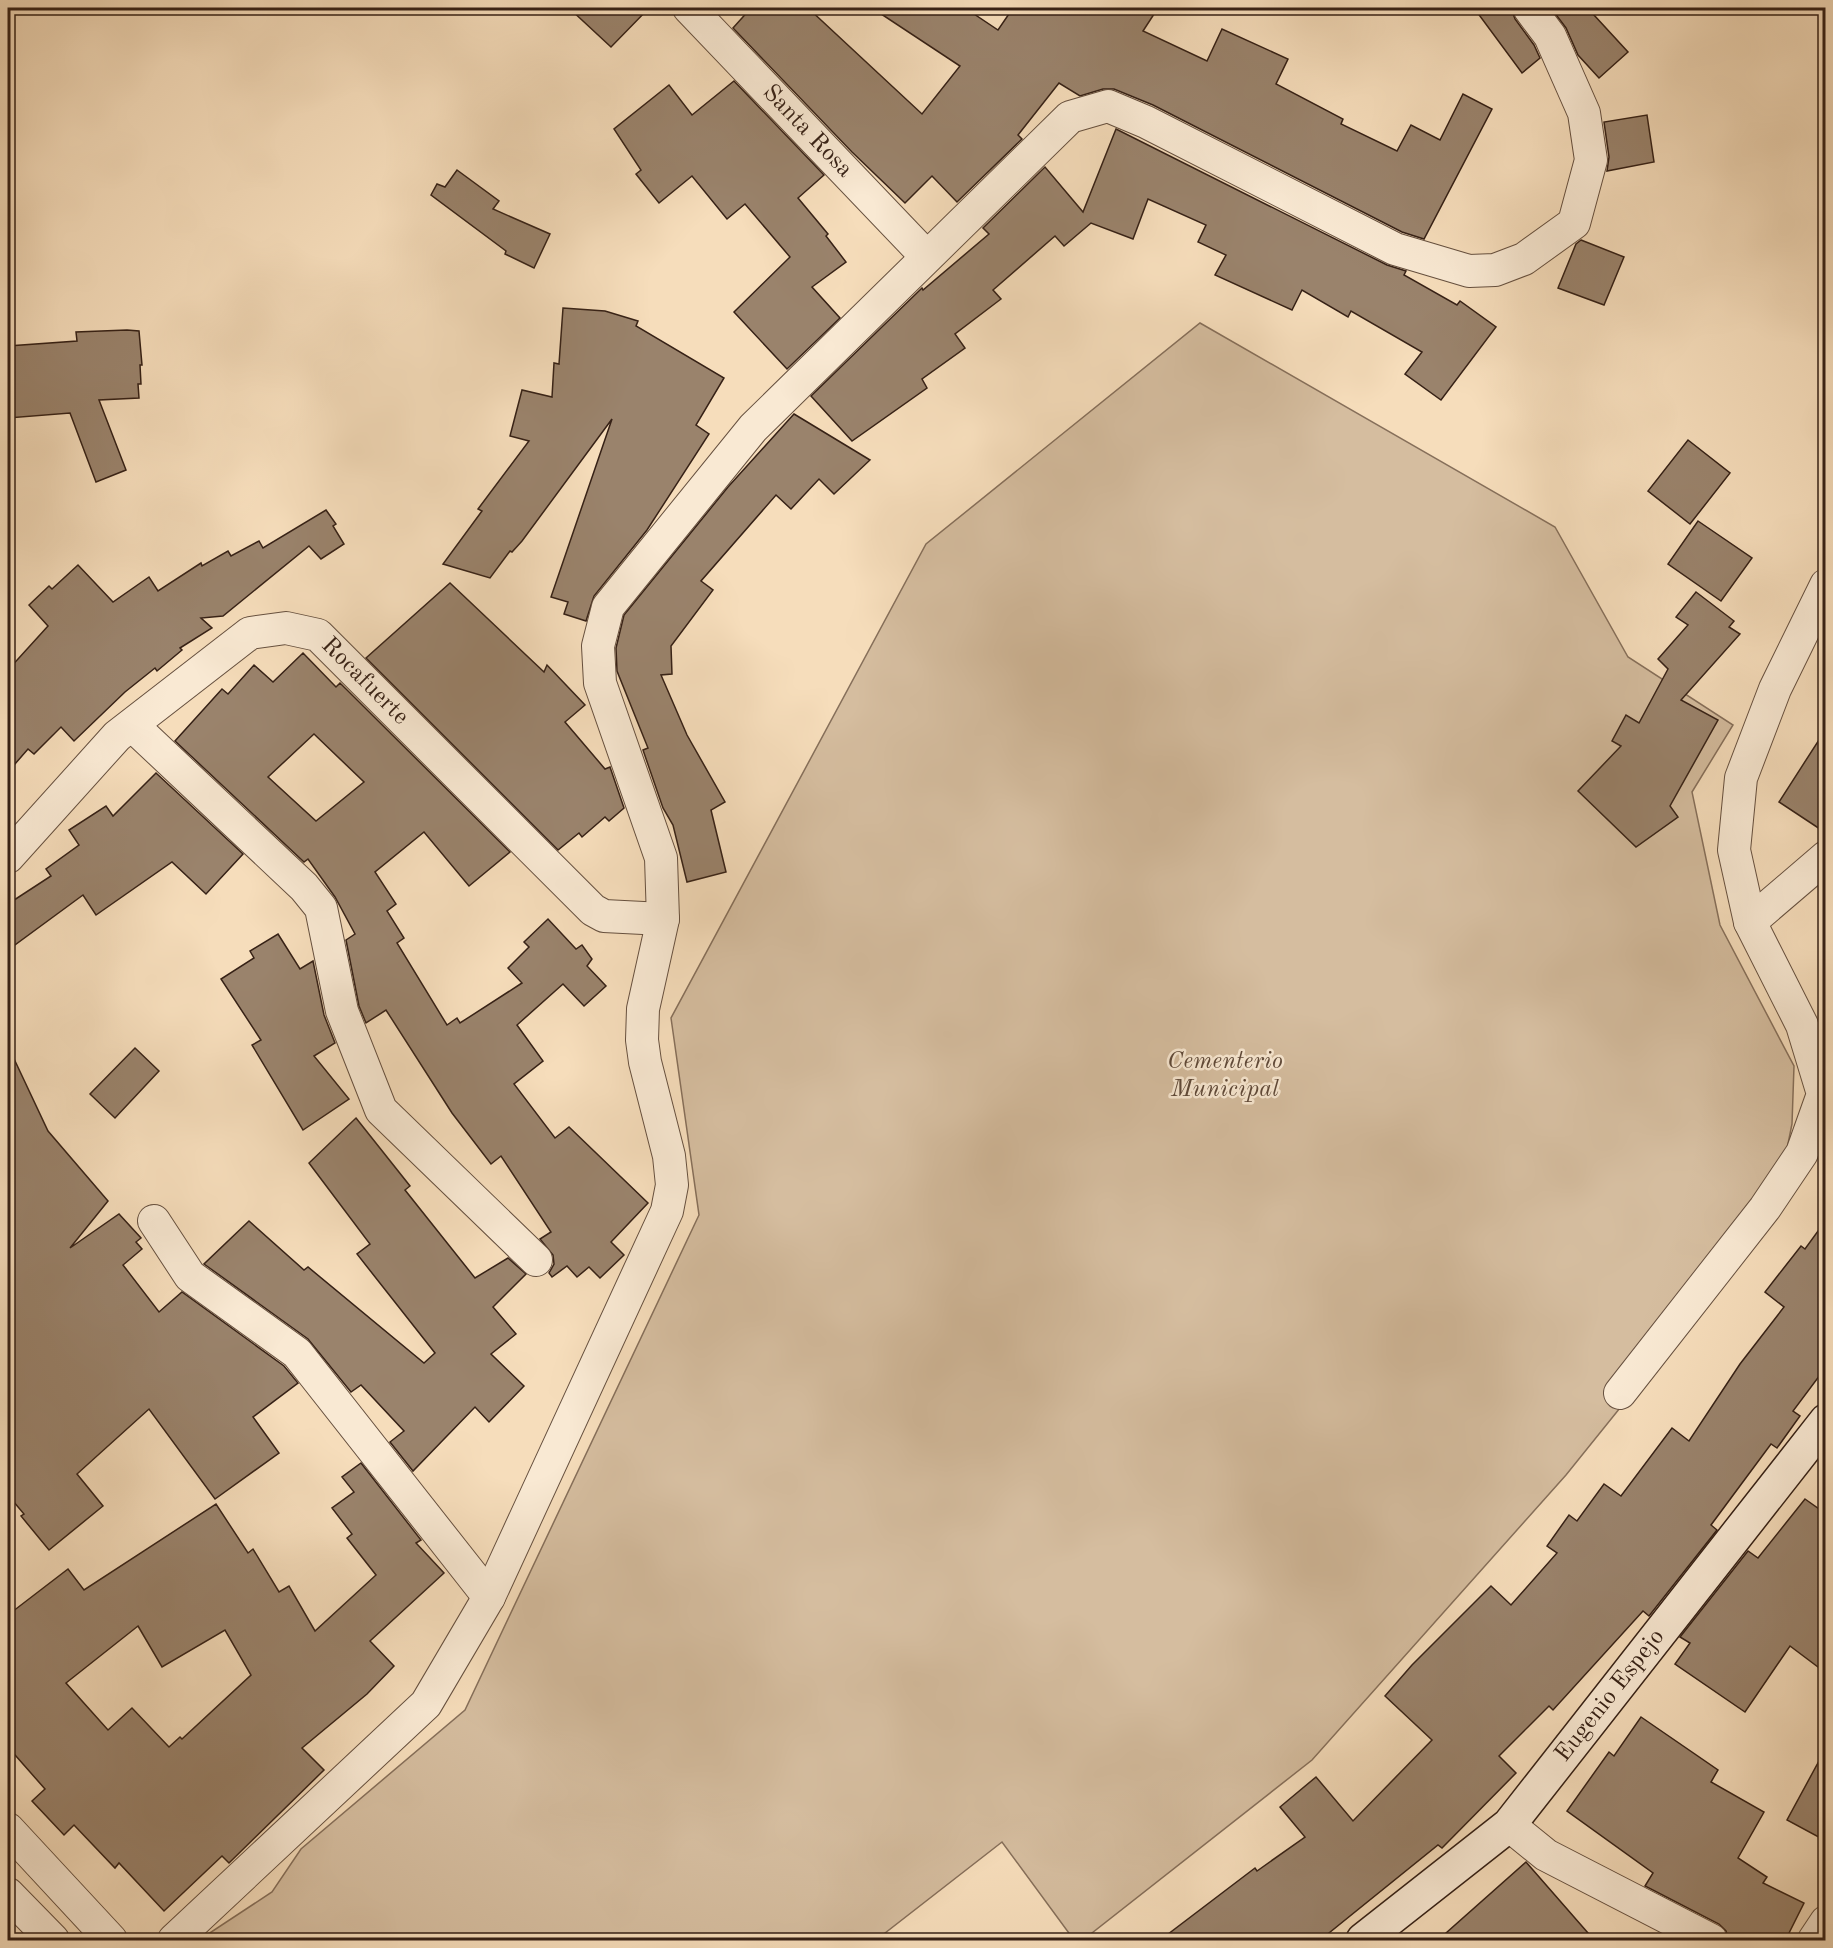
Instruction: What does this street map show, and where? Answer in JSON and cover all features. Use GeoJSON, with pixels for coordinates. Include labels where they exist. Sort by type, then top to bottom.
{"type":"FeatureCollection","features":[{"type":"Feature","properties":{"kind":"street","name":"Santa Rosa"},"geometry":{"type":"LineString","coordinates":[[689,8],[926,256]]}},
{"type":"Feature","properties":{"kind":"street"},"geometry":{"type":"LineString","coordinates":[[174,1941],[426,1704],[489,1597],[667,1211],[672,1185],[669,1156],[645,1062],[642,1040],[643,1009],[663,919],[661,858],[600,682],[598,646],[608,607],[753,428],[1070,117],[1108,106],[1146,122],[1395,249],[1469,272],[1495,270],[1524,259],[1574,223],[1591,160],[1584,113],[1550,36],[1529,8]]}},
{"type":"Feature","properties":{"kind":"street"},"geometry":{"type":"LineString","coordinates":[[1620,1393],[1765,1208],[1802,1153],[1823,1094],[1802,1025],[1750,922],[1734,850],[1741,778],[1775,690],[1826,585]]}},
{"type":"Feature","properties":{"kind":"street","name":"Rocafuerte"},"geometry":{"type":"LineString","coordinates":[[8,857],[117,736],[250,633],[286,628],[318,635],[593,910],[604,916],[663,919]]}},
{"type":"Feature","properties":{"kind":"street"},"geometry":{"type":"LineString","coordinates":[[132,725],[304,887],[321,908],[342,1011],[381,1110],[536,1260]]}},
{"type":"Feature","properties":{"kind":"street"},"geometry":{"type":"LineString","coordinates":[[1750,922],[1826,857]]}},
{"type":"Feature","properties":{"kind":"street"},"geometry":{"type":"LineString","coordinates":[[154,1221],[190,1276],[297,1353],[489,1597]]}},
{"type":"Feature","properties":{"kind":"street","name":"Eugenio Espejo"},"geometry":{"type":"LineString","coordinates":[[1364,1941],[1509,1825],[1826,1421]]}},
{"type":"Feature","properties":{"kind":"street"},"geometry":{"type":"LineString","coordinates":[[1509,1825],[1546,1855],[1711,1941]]}},
{"type":"Feature","properties":{"kind":"street"},"geometry":{"type":"LineString","coordinates":[[8,1829],[111,1941]]}},
{"type":"Feature","properties":{"kind":"street"},"geometry":{"type":"LineString","coordinates":[[8,1894],[53,1941]]}},
{"type":"Feature","properties":{"kind":"street"},"geometry":{"type":"LineString","coordinates":[[1814,1941],[1826,1922]]}},
{"type":"Feature","properties":{"kind":"green space","name":"Cementerio Municipal"},"geometry":{"type":"Polygon","coordinates":[[[1200,323],[1555,527],[1628,657],[1733,725],[1692,792],[1720,925],[1794,1066],[1792,1124],[1773,1218],[1566,1475],[1312,1760],[1083,1940],[1074,1940],[1002,1842],[876,1940],[199,1940],[272,1892],[301,1849],[465,1710],[699,1215],[671,1018],[926,544],[1200,323]]]}},
{"type":"Feature","properties":{"kind":"building"},"geometry":{"type":"Polygon","coordinates":[[[569,8],[649,8],[611,47],[569,8]]]}},
{"type":"Feature","properties":{"kind":"building"},"geometry":{"type":"Polygon","coordinates":[[[751,8],[808,8],[922,114],[960,66],[872,8],[965,8],[998,30],[1013,8],[1158,8],[1143,31],[1207,61],[1222,29],[1288,59],[1276,84],[1343,119],[1341,124],[1397,151],[1411,125],[1440,140],[1463,94],[1492,109],[1424,239],[1402,232],[1153,105],[1114,89],[1103,89],[1080,96],[1059,83],[1018,135],[1022,139],[957,202],[932,176],[905,203],[852,152],[733,28],[751,8]]]}},
{"type":"Feature","properties":{"kind":"building"},"geometry":{"type":"Polygon","coordinates":[[[1474,8],[1511,8],[1515,19],[1534,45],[1540,58],[1522,73],[1474,8]]]}},
{"type":"Feature","properties":{"kind":"building"},"geometry":{"type":"Polygon","coordinates":[[[1551,8],[1602,8],[1594,15],[1628,52],[1599,78],[1578,55],[1566,28],[1551,8]]]}},
{"type":"Feature","properties":{"kind":"building"},"geometry":{"type":"Polygon","coordinates":[[[734,81],[824,175],[798,198],[828,234],[826,236],[846,262],[812,287],[840,318],[787,369],[734,312],[790,257],[745,204],[727,219],[692,176],[659,203],[636,174],[641,170],[614,129],[669,85],[692,115],[734,81]]]}},
{"type":"Feature","properties":{"kind":"building"},"geometry":{"type":"Polygon","coordinates":[[[1647,115],[1654,162],[1607,171],[1609,157],[1604,122],[1647,115]]]}},
{"type":"Feature","properties":{"kind":"building"},"geometry":{"type":"Polygon","coordinates":[[[1116,129],[1387,265],[1406,271],[1404,275],[1457,305],[1460,301],[1496,327],[1441,400],[1405,374],[1422,352],[1351,311],[1348,317],[1302,290],[1292,310],[1215,275],[1226,255],[1198,242],[1206,225],[1148,199],[1133,239],[1091,223],[1064,246],[1055,236],[993,290],[1001,299],[955,334],[965,348],[922,379],[927,388],[852,441],[811,396],[922,288],[923,290],[989,234],[983,228],[1045,167],[1083,212],[1116,129]]]}},
{"type":"Feature","properties":{"kind":"building"},"geometry":{"type":"Polygon","coordinates":[[[457,170],[499,201],[493,209],[550,234],[534,268],[505,254],[506,251],[431,195],[437,184],[445,187],[457,170]]]}},
{"type":"Feature","properties":{"kind":"building"},"geometry":{"type":"Polygon","coordinates":[[[1581,240],[1624,257],[1604,305],[1558,288],[1576,244],[1581,240]]]}},
{"type":"Feature","properties":{"kind":"building"},"geometry":{"type":"Polygon","coordinates":[[[563,308],[605,311],[638,321],[636,326],[724,378],[696,425],[709,434],[647,530],[594,596],[586,621],[564,614],[568,602],[551,597],[612,419],[522,541],[512,552],[510,551],[490,578],[443,564],[482,511],[478,509],[529,441],[510,436],[522,390],[552,397],[554,363],[559,364],[563,308]]]}},
{"type":"Feature","properties":{"kind":"building"},"geometry":{"type":"Polygon","coordinates":[[[139,331],[142,365],[140,365],[141,384],[138,384],[139,398],[99,400],[126,470],[96,482],[70,413],[8,418],[8,346],[77,341],[76,332],[139,331]]]}},
{"type":"Feature","properties":{"kind":"building"},"geometry":{"type":"Polygon","coordinates":[[[794,414],[870,460],[834,494],[819,479],[791,509],[776,495],[701,581],[713,590],[671,646],[672,674],[661,675],[687,735],[725,802],[711,810],[726,872],[687,882],[673,825],[663,808],[643,750],[648,748],[617,671],[616,648],[624,615],[728,487],[794,414]]]}},
{"type":"Feature","properties":{"kind":"building"},"geometry":{"type":"Polygon","coordinates":[[[1688,440],[1730,473],[1690,524],[1648,491],[1688,440]]]}},
{"type":"Feature","properties":{"kind":"building"},"geometry":{"type":"Polygon","coordinates":[[[326,510],[336,524],[333,526],[344,544],[321,559],[309,546],[223,616],[201,618],[212,628],[180,648],[182,650],[157,671],[155,668],[125,692],[74,741],[61,727],[34,754],[28,749],[8,772],[8,670],[48,626],[29,605],[49,586],[52,589],[78,565],[113,602],[149,577],[158,591],[201,563],[202,566],[228,551],[231,556],[259,541],[263,548],[326,510]]]}},
{"type":"Feature","properties":{"kind":"building"},"geometry":{"type":"Polygon","coordinates":[[[1698,521],[1752,558],[1721,601],[1668,564],[1698,521]]]}},
{"type":"Feature","properties":{"kind":"building"},"geometry":{"type":"Polygon","coordinates":[[[450,583],[544,672],[547,665],[585,705],[565,722],[605,769],[610,767],[624,808],[609,821],[605,817],[582,837],[579,833],[558,850],[366,658],[450,583]]]}},
{"type":"Feature","properties":{"kind":"building"},"geometry":{"type":"Polygon","coordinates":[[[1696,592],[1734,621],[1729,627],[1740,634],[1681,700],[1718,720],[1670,806],[1678,817],[1636,847],[1578,791],[1621,746],[1612,741],[1626,715],[1639,723],[1668,669],[1658,659],[1688,625],[1676,617],[1696,592]]]}},
{"type":"Feature","properties":{"kind":"building"},"geometry":{"type":"Polygon","coordinates":[[[303,653],[336,687],[340,683],[510,852],[469,886],[424,832],[375,872],[396,904],[387,911],[404,938],[397,943],[447,1025],[457,1018],[460,1023],[522,983],[508,968],[529,947],[524,942],[548,919],[576,949],[582,945],[592,959],[587,966],[606,986],[584,1006],[563,984],[517,1025],[543,1061],[514,1084],[555,1138],[569,1127],[648,1203],[611,1242],[624,1255],[600,1278],[589,1267],[577,1277],[567,1266],[552,1277],[549,1273],[554,1264],[553,1255],[540,1239],[551,1232],[501,1156],[491,1164],[452,1113],[386,1010],[366,1023],[359,1006],[346,940],[355,934],[335,897],[308,859],[304,862],[175,741],[222,689],[228,694],[254,665],[273,682],[303,653]],[[314,734],[268,777],[316,821],[364,782],[314,734]]]}},
{"type":"Feature","properties":{"kind":"building"},"geometry":{"type":"Polygon","coordinates":[[[1826,729],[1826,833],[1779,802],[1826,729]]]}},
{"type":"Feature","properties":{"kind":"building"},"geometry":{"type":"Polygon","coordinates":[[[156,773],[243,854],[206,894],[172,862],[96,915],[83,895],[8,950],[8,904],[51,876],[46,869],[79,845],[69,830],[106,806],[113,816],[156,773]]]}},
{"type":"Feature","properties":{"kind":"building"},"geometry":{"type":"Polygon","coordinates":[[[278,934],[300,969],[313,961],[324,1015],[335,1043],[314,1056],[349,1099],[303,1130],[252,1045],[261,1040],[221,979],[254,958],[250,951],[278,934]]]}},
{"type":"Feature","properties":{"kind":"building"},"geometry":{"type":"Polygon","coordinates":[[[8,1046],[48,1131],[108,1201],[70,1248],[119,1214],[141,1238],[136,1242],[142,1249],[123,1265],[159,1312],[182,1292],[284,1366],[298,1383],[253,1417],[279,1453],[215,1499],[149,1409],[77,1474],[103,1506],[49,1550],[21,1516],[24,1514],[8,1495],[8,1046]]]}},
{"type":"Feature","properties":{"kind":"building"},"geometry":{"type":"Polygon","coordinates":[[[135,1048],[159,1071],[115,1118],[90,1094],[135,1048]]]}},
{"type":"Feature","properties":{"kind":"building"},"geometry":{"type":"Polygon","coordinates":[[[356,1118],[410,1186],[405,1190],[475,1278],[508,1258],[526,1274],[493,1307],[516,1334],[491,1354],[524,1386],[489,1422],[475,1407],[413,1471],[390,1442],[404,1431],[361,1385],[351,1392],[308,1339],[204,1264],[249,1221],[304,1270],[308,1267],[424,1363],[435,1353],[357,1254],[370,1244],[309,1163],[356,1118]]]}},
{"type":"Feature","properties":{"kind":"building"},"geometry":{"type":"Polygon","coordinates":[[[1826,1220],[1826,1367],[1793,1411],[1800,1416],[1777,1448],[1771,1444],[1711,1525],[1717,1530],[1649,1616],[1643,1611],[1553,1710],[1549,1706],[1499,1756],[1516,1773],[1442,1848],[1438,1845],[1319,1941],[1159,1941],[1255,1868],[1257,1871],[1305,1837],[1280,1807],[1316,1777],[1353,1821],[1432,1740],[1385,1696],[1412,1665],[1491,1586],[1511,1605],[1557,1553],[1547,1546],[1569,1515],[1577,1521],[1604,1484],[1621,1496],[1672,1428],[1689,1441],[1740,1364],[1784,1307],[1765,1292],[1801,1246],[1805,1249],[1826,1220]]]}},
{"type":"Feature","properties":{"kind":"building"},"geometry":{"type":"Polygon","coordinates":[[[361,1463],[421,1540],[416,1543],[444,1573],[370,1641],[394,1666],[367,1694],[302,1748],[324,1770],[229,1863],[222,1856],[164,1911],[119,1863],[115,1868],[74,1825],[64,1835],[32,1801],[45,1789],[8,1747],[8,1615],[68,1569],[84,1590],[216,1504],[248,1553],[253,1549],[279,1592],[289,1586],[315,1631],[376,1575],[347,1538],[352,1534],[332,1508],[354,1492],[342,1477],[361,1463]],[[138,1626],[66,1683],[108,1730],[132,1708],[169,1747],[180,1737],[182,1739],[251,1675],[225,1630],[162,1667],[138,1626]]]}},
{"type":"Feature","properties":{"kind":"building"},"geometry":{"type":"Polygon","coordinates":[[[1805,1499],[1826,1514],[1826,1673],[1790,1646],[1745,1712],[1675,1664],[1690,1643],[1680,1637],[1748,1551],[1758,1558],[1805,1499]]]}},
{"type":"Feature","properties":{"kind":"building"},"geometry":{"type":"Polygon","coordinates":[[[1641,1717],[1718,1770],[1711,1782],[1764,1812],[1738,1858],[1767,1877],[1763,1883],[1804,1903],[1785,1941],[1729,1941],[1726,1931],[1719,1924],[1645,1886],[1653,1873],[1567,1811],[1609,1752],[1614,1756],[1641,1717]]]}},
{"type":"Feature","properties":{"kind":"building"},"geometry":{"type":"Polygon","coordinates":[[[1826,1748],[1826,1841],[1787,1820],[1826,1748]]]}},
{"type":"Feature","properties":{"kind":"building"},"geometry":{"type":"Polygon","coordinates":[[[1526,1862],[1595,1941],[1437,1941],[1526,1862]]]}}]}
